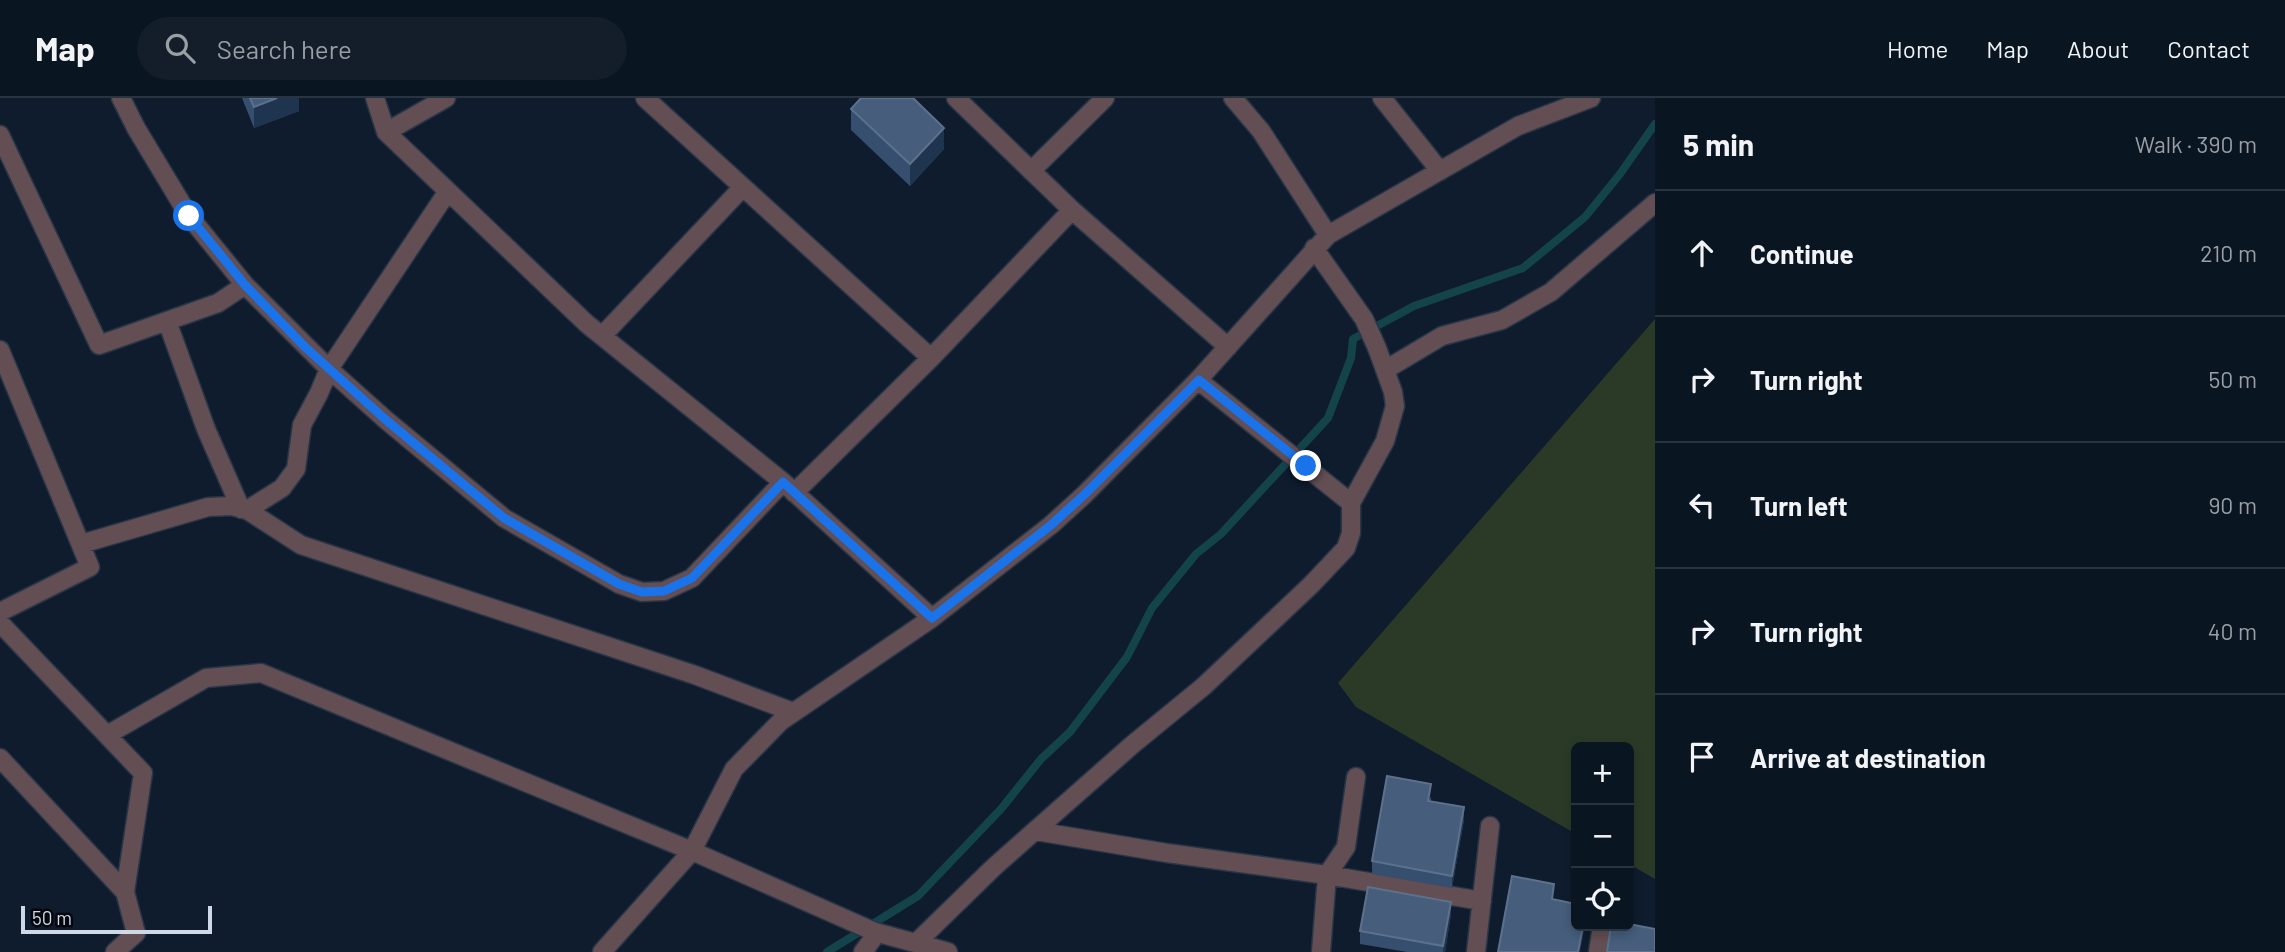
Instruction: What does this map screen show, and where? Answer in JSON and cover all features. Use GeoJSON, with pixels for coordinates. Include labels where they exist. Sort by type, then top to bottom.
{"type":"FeatureCollection","features":[{"type":"Feature","properties":{"kind":"street"},"geometry":{"type":"LineString","coordinates":[[121,98],[189,216],[245,285],[329,369],[504,518],[619,584],[642,592],[664,591],[692,578],[930,358],[1072,210]]}},
{"type":"Feature","properties":{"kind":"street"},"geometry":{"type":"LineString","coordinates":[[375,98],[386,132],[602,335],[788,488],[932,618]]}},
{"type":"Feature","properties":{"kind":"street"},"geometry":{"type":"LineString","coordinates":[[386,132],[446,98]]}},
{"type":"Feature","properties":{"kind":"street"},"geometry":{"type":"LineString","coordinates":[[645,98],[930,358]]}},
{"type":"Feature","properties":{"kind":"street"},"geometry":{"type":"LineString","coordinates":[[956,98],[1072,210],[1228,347]]}},
{"type":"Feature","properties":{"kind":"street"},"geometry":{"type":"LineString","coordinates":[[1031,171],[1105,98]]}},
{"type":"Feature","properties":{"kind":"street"},"geometry":{"type":"LineString","coordinates":[[1233,98],[1261,131],[1328,235]]}},
{"type":"Feature","properties":{"kind":"street"},"geometry":{"type":"LineString","coordinates":[[1382,98],[1440,171]]}},
{"type":"Feature","properties":{"kind":"street"},"geometry":{"type":"LineString","coordinates":[[602,952],[692,851],[734,769],[781,721],[932,618],[1051,525],[1199,380],[1328,235],[1518,126],[1591,98]]}},
{"type":"Feature","properties":{"kind":"street"},"geometry":{"type":"LineString","coordinates":[[0,135],[99,345],[218,303],[245,285]]}},
{"type":"Feature","properties":{"kind":"street"},"geometry":{"type":"LineString","coordinates":[[602,335],[743,187]]}},
{"type":"Feature","properties":{"kind":"street"},"geometry":{"type":"LineString","coordinates":[[244,509],[282,488],[296,469],[302,425],[329,369],[448,191]]}},
{"type":"Feature","properties":{"kind":"street"},"geometry":{"type":"LineString","coordinates":[[1385,370],[1441,336],[1502,320],[1551,292],[1655,203]]}},
{"type":"Feature","properties":{"kind":"street"},"geometry":{"type":"LineString","coordinates":[[916,943],[995,867],[1132,745],[1204,686],[1311,585],[1346,548],[1352,533],[1351,503],[1369,472],[1391,422],[1395,406],[1393,392],[1375,341],[1364,319],[1314,248]]}},
{"type":"Feature","properties":{"kind":"street"},"geometry":{"type":"LineString","coordinates":[[167,321],[206,429],[244,509]]}},
{"type":"Feature","properties":{"kind":"street"},"geometry":{"type":"LineString","coordinates":[[0,350],[90,567],[0,612]]}},
{"type":"Feature","properties":{"kind":"street"},"geometry":{"type":"LineString","coordinates":[[1199,380],[1351,503]]}},
{"type":"Feature","properties":{"kind":"street"},"geometry":{"type":"LineString","coordinates":[[81,544],[208,507],[244,509],[301,545],[695,675],[793,712]]}},
{"type":"Feature","properties":{"kind":"street"},"geometry":{"type":"LineString","coordinates":[[0,623],[144,773],[125,892],[136,933],[115,952]]}},
{"type":"Feature","properties":{"kind":"street"},"geometry":{"type":"LineString","coordinates":[[107,735],[206,678],[261,673],[692,851],[876,932],[948,952]]}},
{"type":"Feature","properties":{"kind":"street"},"geometry":{"type":"LineString","coordinates":[[0,758],[125,892]]}},
{"type":"Feature","properties":{"kind":"street"},"geometry":{"type":"LineString","coordinates":[[1321,952],[1327,875],[1346,847],[1356,777]]}},
{"type":"Feature","properties":{"kind":"street"},"geometry":{"type":"LineString","coordinates":[[1476,952],[1490,826]]}},
{"type":"Feature","properties":{"kind":"street"},"geometry":{"type":"LineString","coordinates":[[1036,831],[1482,901]]}},
{"type":"Feature","properties":{"kind":"street"},"geometry":{"type":"LineString","coordinates":[[1598,952],[1601,931]]}},
{"type":"Feature","properties":{"kind":"street"},"geometry":{"type":"LineString","coordinates":[[863,952],[876,932]]}},
{"type":"Feature","properties":{"kind":"green space"},"geometry":{"type":"Polygon","coordinates":[[[1655,319],[1655,879],[1634,867],[1634,742],[1571,742],[1571,831],[1356,707],[1338,683],[1655,319]]]}},
{"type":"Feature","properties":{"kind":"building"},"geometry":{"type":"Polygon","coordinates":[[[250,98],[277,98],[254,107],[250,98]]]}},
{"type":"Feature","properties":{"kind":"building"},"geometry":{"type":"Polygon","coordinates":[[[861,98],[913,98],[944,128],[910,164],[851,109],[861,98]]]}},
{"type":"Feature","properties":{"kind":"building"},"geometry":{"type":"Polygon","coordinates":[[[1387,776],[1431,784],[1428,801],[1464,807],[1452,876],[1372,861],[1387,776]]]}},
{"type":"Feature","properties":{"kind":"building"},"geometry":{"type":"Polygon","coordinates":[[[1512,876],[1554,884],[1552,899],[1571,903],[1571,931],[1582,931],[1578,952],[1498,952],[1512,876]]]}},
{"type":"Feature","properties":{"kind":"building"},"geometry":{"type":"Polygon","coordinates":[[[1368,887],[1451,902],[1443,946],[1360,931],[1368,887]]]}},
{"type":"Feature","properties":{"kind":"building"},"geometry":{"type":"Polygon","coordinates":[[[1634,925],[1655,929],[1655,952],[1607,952],[1610,931],[1634,931],[1634,925]]]}},
{"type":"Feature","properties":{"kind":"waterway"},"geometry":{"type":"LineString","coordinates":[[827,952],[918,896],[1001,809],[1041,759],[1070,732],[1127,657],[1152,608],[1196,554],[1221,534],[1328,418],[1351,358],[1353,339],[1414,306],[1523,268],[1585,217],[1620,174],[1655,124]]}},
{"type":"Feature","properties":{"kind":"route"},"geometry":{"type":"LineString","coordinates":[[189,216],[245,285],[305,347],[386,420],[504,518],[619,584],[642,592],[664,591],[692,578],[783,482],[932,618],[1051,525],[1199,380],[1306,466]]}}]}
